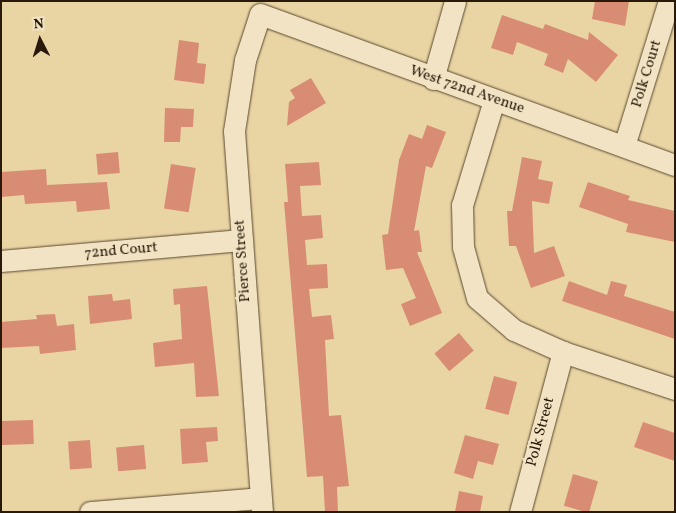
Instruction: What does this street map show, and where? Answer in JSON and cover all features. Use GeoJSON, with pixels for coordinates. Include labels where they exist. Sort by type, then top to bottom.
{"type":"FeatureCollection","features":[{"type":"Feature","properties":{"kind":"street"},"geometry":{"type":"LineString","coordinates":[[433,79],[455,1]]}},
{"type":"Feature","properties":{"kind":"street","name":"Polk Court"},"geometry":{"type":"LineString","coordinates":[[624,146],[669,1]]}},
{"type":"Feature","properties":{"kind":"street","name":"West 72nd Avenue"},"geometry":{"type":"LineString","coordinates":[[260,14],[433,79],[675,164]]}},
{"type":"Feature","properties":{"kind":"street","name":"Pierce Street"},"geometry":{"type":"LineString","coordinates":[[260,14],[245,60],[234,131],[261,505]]}},
{"type":"Feature","properties":{"kind":"street"},"geometry":{"type":"LineString","coordinates":[[494,100],[462,205],[462,247],[477,298],[514,330],[563,352],[675,389]]}},
{"type":"Feature","properties":{"kind":"street","name":"72nd Court"},"geometry":{"type":"LineString","coordinates":[[1,261],[242,240]]}},
{"type":"Feature","properties":{"kind":"street","name":"Polk Street"},"geometry":{"type":"LineString","coordinates":[[520,512],[563,352]]}},
{"type":"Feature","properties":{"kind":"street"},"geometry":{"type":"LineString","coordinates":[[90,512],[261,505]]}},
{"type":"Feature","properties":{"kind":"building"},"geometry":{"type":"Polygon","coordinates":[[[595,1],[629,1],[625,26],[592,19],[595,1]]]}},
{"type":"Feature","properties":{"kind":"building"},"geometry":{"type":"Polygon","coordinates":[[[502,15],[543,29],[545,24],[588,40],[589,32],[618,55],[596,82],[568,59],[563,73],[544,65],[548,54],[517,42],[513,55],[491,48],[502,15]]]}},
{"type":"Feature","properties":{"kind":"building"},"geometry":{"type":"Polygon","coordinates":[[[179,40],[199,43],[197,63],[206,64],[204,84],[174,80],[179,40]]]}},
{"type":"Feature","properties":{"kind":"building"},"geometry":{"type":"Polygon","coordinates":[[[311,78],[326,103],[287,126],[289,102],[295,98],[290,90],[311,78]]]}},
{"type":"Feature","properties":{"kind":"building"},"geometry":{"type":"Polygon","coordinates":[[[165,108],[194,109],[193,127],[181,127],[180,142],[164,142],[165,108]]]}},
{"type":"Feature","properties":{"kind":"building"},"geometry":{"type":"Polygon","coordinates":[[[427,125],[446,132],[432,168],[426,166],[414,231],[419,230],[422,252],[417,252],[442,313],[410,326],[401,304],[416,298],[403,268],[386,270],[382,235],[388,234],[399,160],[409,134],[422,139],[427,125]]]}},
{"type":"Feature","properties":{"kind":"building"},"geometry":{"type":"Polygon","coordinates":[[[118,152],[120,173],[98,175],[96,154],[118,152]]]}},
{"type":"Feature","properties":{"kind":"building"},"geometry":{"type":"Polygon","coordinates":[[[522,157],[542,161],[538,179],[553,182],[549,204],[532,201],[534,253],[554,246],[565,276],[531,288],[516,246],[509,246],[507,211],[512,211],[522,157]]]}},
{"type":"Feature","properties":{"kind":"building"},"geometry":{"type":"Polygon","coordinates":[[[319,162],[321,185],[300,186],[302,216],[321,215],[323,238],[305,240],[307,265],[327,264],[328,288],[309,289],[312,317],[331,315],[334,339],[325,340],[329,416],[341,415],[349,486],[337,487],[338,512],[325,512],[323,476],[307,477],[284,202],[288,202],[285,164],[319,162]]]}},
{"type":"Feature","properties":{"kind":"building"},"geometry":{"type":"Polygon","coordinates":[[[171,164],[196,168],[189,212],[164,208],[171,164]]]}},
{"type":"Feature","properties":{"kind":"building"},"geometry":{"type":"Polygon","coordinates":[[[46,169],[47,185],[107,182],[110,209],[77,212],[76,201],[25,204],[24,195],[1,197],[1,172],[46,169]]]}},
{"type":"Feature","properties":{"kind":"building"},"geometry":{"type":"Polygon","coordinates":[[[588,182],[630,196],[628,200],[675,211],[675,242],[626,232],[628,224],[579,207],[588,182]]]}},
{"type":"Feature","properties":{"kind":"building"},"geometry":{"type":"Polygon","coordinates":[[[569,281],[607,295],[611,281],[627,285],[624,296],[675,312],[675,339],[562,301],[569,281]]]}},
{"type":"Feature","properties":{"kind":"building"},"geometry":{"type":"Polygon","coordinates":[[[207,286],[219,396],[196,397],[194,363],[155,367],[153,343],[182,339],[180,304],[174,305],[173,289],[207,286]]]}},
{"type":"Feature","properties":{"kind":"building"},"geometry":{"type":"Polygon","coordinates":[[[112,294],[113,301],[130,299],[132,319],[90,324],[88,296],[112,294]]]}},
{"type":"Feature","properties":{"kind":"building"},"geometry":{"type":"Polygon","coordinates":[[[55,314],[57,326],[74,324],[76,350],[40,354],[39,346],[1,348],[1,322],[37,319],[36,315],[55,314]]]}},
{"type":"Feature","properties":{"kind":"building"},"geometry":{"type":"Polygon","coordinates":[[[459,333],[474,351],[449,371],[434,354],[459,333]]]}},
{"type":"Feature","properties":{"kind":"building"},"geometry":{"type":"Polygon","coordinates":[[[494,376],[517,382],[508,415],[485,409],[494,376]]]}},
{"type":"Feature","properties":{"kind":"building"},"geometry":{"type":"Polygon","coordinates":[[[33,420],[34,444],[2,445],[1,421],[33,420]]]}},
{"type":"Feature","properties":{"kind":"building"},"geometry":{"type":"Polygon","coordinates":[[[643,422],[675,433],[675,461],[634,447],[643,422]]]}},
{"type":"Feature","properties":{"kind":"building"},"geometry":{"type":"Polygon","coordinates":[[[217,427],[218,441],[206,442],[208,462],[182,464],[180,429],[217,427]]]}},
{"type":"Feature","properties":{"kind":"building"},"geometry":{"type":"Polygon","coordinates":[[[465,435],[499,444],[493,465],[478,461],[473,479],[454,473],[465,435]]]}},
{"type":"Feature","properties":{"kind":"building"},"geometry":{"type":"Polygon","coordinates":[[[90,440],[92,468],[70,469],[68,442],[90,440]]]}},
{"type":"Feature","properties":{"kind":"building"},"geometry":{"type":"Polygon","coordinates":[[[144,445],[146,469],[118,471],[116,447],[144,445]]]}},
{"type":"Feature","properties":{"kind":"building"},"geometry":{"type":"Polygon","coordinates":[[[573,474],[598,481],[589,512],[564,506],[573,474]]]}},
{"type":"Feature","properties":{"kind":"building"},"geometry":{"type":"Polygon","coordinates":[[[459,491],[483,496],[480,512],[455,512],[459,491]]]}}]}
